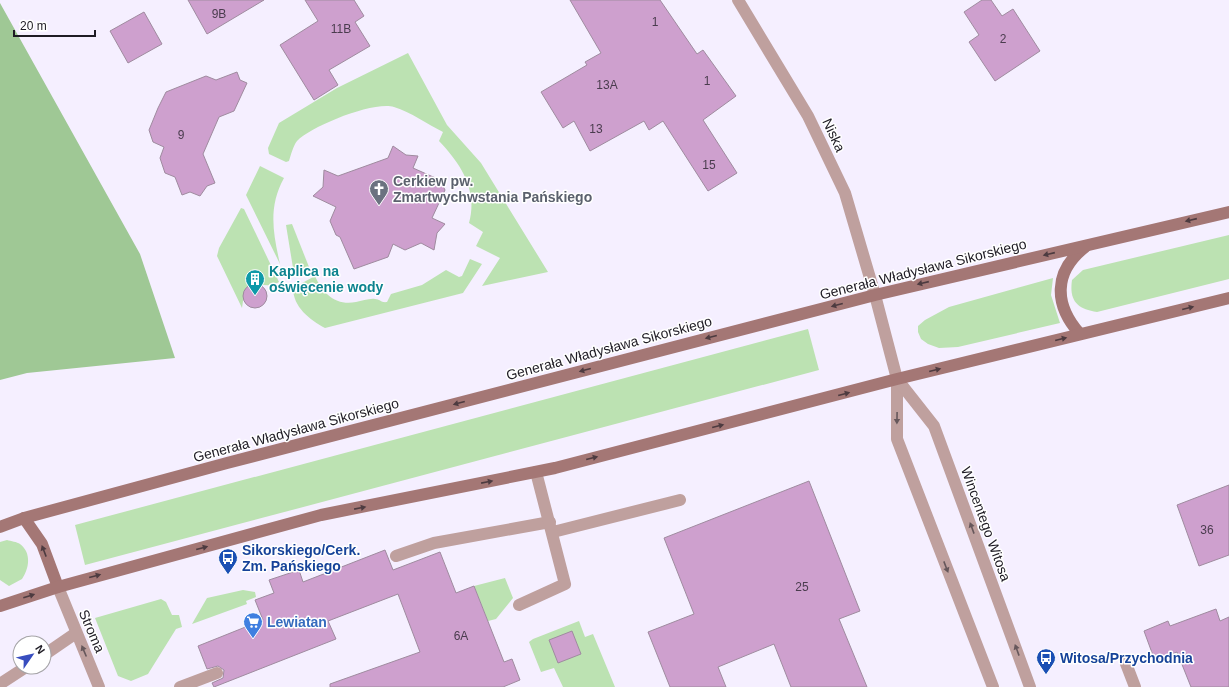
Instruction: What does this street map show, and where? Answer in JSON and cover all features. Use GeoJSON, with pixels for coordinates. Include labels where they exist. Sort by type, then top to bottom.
{"type":"FeatureCollection","features":[{"type":"Feature","properties":{"kind":"main road","name":"Generała Władysława Sikorskiego"},"geometry":{"type":"LineString","coordinates":[[0,527],[24,518],[227,463],[875,294],[1229,212]]}},
{"type":"Feature","properties":{"kind":"main road"},"geometry":{"type":"LineString","coordinates":[[1080,334],[1069,321],[1062,305],[1060,287],[1064,270],[1074,256],[1087,245]]}},
{"type":"Feature","properties":{"kind":"main road"},"geometry":{"type":"LineString","coordinates":[[0,606],[58,587],[321,515],[536,472],[898,379],[1229,298]]}},
{"type":"Feature","properties":{"kind":"main road"},"geometry":{"type":"LineString","coordinates":[[24,518],[42,544],[58,587]]}},
{"type":"Feature","properties":{"kind":"street","name":"Niska"},"geometry":{"type":"LineString","coordinates":[[738,0],[808,116],[845,193],[875,294]]}},
{"type":"Feature","properties":{"kind":"street","name":"Wincentego Witosa"},"geometry":{"type":"LineString","coordinates":[[875,294],[898,379],[897,439],[993,687]]}},
{"type":"Feature","properties":{"kind":"street","name":"Wincentego Witosa"},"geometry":{"type":"LineString","coordinates":[[898,379],[934,426],[1030,687]]}},
{"type":"Feature","properties":{"kind":"street"},"geometry":{"type":"LineString","coordinates":[[519,605],[565,584],[552,527],[536,472]]}},
{"type":"Feature","properties":{"kind":"street"},"geometry":{"type":"LineString","coordinates":[[396,556],[434,543],[552,527],[680,500]]}},
{"type":"Feature","properties":{"kind":"street","name":"Stroma"},"geometry":{"type":"LineString","coordinates":[[58,587],[99,687]]}},
{"type":"Feature","properties":{"kind":"street"},"geometry":{"type":"LineString","coordinates":[[52,650],[76,633]]}},
{"type":"Feature","properties":{"kind":"street"},"geometry":{"type":"LineString","coordinates":[[1125,661],[1135,687]]}},
{"type":"Feature","properties":{"kind":"street"},"geometry":{"type":"LineString","coordinates":[[180,687],[217,673]]}},
{"type":"Feature","properties":{"kind":"street"},"geometry":{"type":"LineString","coordinates":[[0,684],[14,675]]}},
{"type":"Feature","properties":{"kind":"green space"},"geometry":{"type":"Polygon","coordinates":[[[0,3],[140,254],[175,358],[27,373],[0,380],[0,3]]]}},
{"type":"Feature","properties":{"kind":"green space"},"geometry":{"type":"Polygon","coordinates":[[[408,53],[447,125],[481,163],[548,272],[482,286],[500,258],[476,246],[483,232],[469,223],[471,200],[466,178],[461,168],[439,141],[443,132],[400,109],[384,106],[372,108],[358,111],[329,122],[297,141],[289,161],[286,162],[269,154],[268,148],[279,123],[337,88],[408,53]]]}},
{"type":"Feature","properties":{"kind":"green space"},"geometry":{"type":"Polygon","coordinates":[[[260,166],[284,178],[276,199],[273,220],[275,242],[280,264],[246,195],[260,166]]]}},
{"type":"Feature","properties":{"kind":"green space"},"geometry":{"type":"Polygon","coordinates":[[[241,208],[244,209],[279,282],[271,285],[255,285],[247,288],[244,294],[242,308],[217,256],[219,248],[241,208]]]}},
{"type":"Feature","properties":{"kind":"green space"},"geometry":{"type":"Polygon","coordinates":[[[292,224],[309,267],[294,274],[286,225],[292,224]]]}},
{"type":"Feature","properties":{"kind":"green space"},"geometry":{"type":"Polygon","coordinates":[[[1229,235],[1229,279],[1097,312],[1084,309],[1073,299],[1071,287],[1072,280],[1083,270],[1229,235]]]}},
{"type":"Feature","properties":{"kind":"green space"},"geometry":{"type":"Polygon","coordinates":[[[470,259],[482,264],[463,293],[325,328],[303,312],[294,295],[293,288],[315,276],[326,293],[336,300],[349,303],[368,299],[377,299],[387,302],[391,294],[422,285],[446,270],[459,277],[462,276],[470,259]]]}},
{"type":"Feature","properties":{"kind":"green space"},"geometry":{"type":"Polygon","coordinates":[[[1053,278],[1051,295],[1060,323],[958,347],[939,348],[928,344],[921,339],[918,332],[918,326],[925,320],[949,307],[1053,278]]]}},
{"type":"Feature","properties":{"kind":"green space"},"geometry":{"type":"Polygon","coordinates":[[[808,329],[819,370],[85,565],[75,525],[808,329]]]}},
{"type":"Feature","properties":{"kind":"green space"},"geometry":{"type":"Polygon","coordinates":[[[7,540],[19,543],[24,548],[28,556],[28,566],[22,579],[9,586],[0,580],[0,542],[7,540]]]}},
{"type":"Feature","properties":{"kind":"green space"},"geometry":{"type":"Polygon","coordinates":[[[505,578],[513,598],[496,619],[488,621],[474,586],[505,578]]]}},
{"type":"Feature","properties":{"kind":"green space"},"geometry":{"type":"Polygon","coordinates":[[[243,590],[255,592],[256,597],[246,601],[247,604],[192,624],[207,598],[243,590]]]}},
{"type":"Feature","properties":{"kind":"green space"},"geometry":{"type":"Polygon","coordinates":[[[161,599],[166,602],[172,615],[179,615],[182,627],[176,629],[148,674],[131,681],[118,676],[95,618],[161,599]]]}},
{"type":"Feature","properties":{"kind":"green space"},"geometry":{"type":"Polygon","coordinates":[[[579,621],[585,637],[593,634],[615,687],[563,687],[554,668],[541,672],[529,642],[533,639],[579,621]]]}},
{"type":"Feature","properties":{"kind":"building"},"geometry":{"type":"Polygon","coordinates":[[[188,0],[264,0],[207,34],[188,0]]]}},
{"type":"Feature","properties":{"kind":"building"},"geometry":{"type":"Polygon","coordinates":[[[305,0],[354,0],[364,16],[355,22],[370,46],[329,70],[338,85],[314,100],[280,45],[318,21],[305,0]]]}},
{"type":"Feature","properties":{"kind":"building"},"geometry":{"type":"Polygon","coordinates":[[[570,0],[660,0],[697,54],[703,50],[736,96],[703,120],[737,173],[708,191],[663,121],[649,130],[644,121],[590,151],[574,121],[563,128],[541,92],[587,65],[585,62],[601,53],[570,0]]]}},
{"type":"Feature","properties":{"kind":"building"},"geometry":{"type":"Polygon","coordinates":[[[982,0],[991,0],[1002,16],[1013,9],[1040,51],[995,81],[969,42],[979,35],[964,12],[982,0]]]}},
{"type":"Feature","properties":{"kind":"building"},"geometry":{"type":"Polygon","coordinates":[[[144,12],[162,44],[128,63],[110,31],[144,12]]]}},
{"type":"Feature","properties":{"kind":"building"},"geometry":{"type":"Polygon","coordinates":[[[237,72],[240,80],[247,83],[234,111],[219,117],[203,154],[215,183],[207,186],[200,196],[190,192],[182,195],[175,177],[165,173],[160,158],[164,147],[153,142],[149,130],[158,108],[166,92],[206,76],[216,80],[237,72]]]}},
{"type":"Feature","properties":{"kind":"building","name":"Cerkiew pw. Zmartwychwstania Pańskiego"},"geometry":{"type":"Polygon","coordinates":[[[393,146],[406,155],[418,156],[413,168],[440,180],[445,190],[432,218],[445,224],[437,233],[434,250],[421,243],[405,250],[393,244],[388,257],[354,269],[340,237],[336,235],[330,221],[336,207],[313,196],[323,187],[324,170],[338,176],[388,158],[393,146]]]}},
{"type":"Feature","properties":{"kind":"building"},"geometry":{"type":"Polygon","coordinates":[[[255,284],[264,287],[267,296],[264,305],[255,308],[246,305],[243,296],[246,287],[255,284]]]}},
{"type":"Feature","properties":{"kind":"building"},"geometry":{"type":"Polygon","coordinates":[[[809,481],[860,611],[839,619],[867,687],[791,687],[774,644],[718,667],[726,687],[670,687],[648,632],[694,614],[664,538],[809,481]]]}},
{"type":"Feature","properties":{"kind":"building"},"geometry":{"type":"Polygon","coordinates":[[[1229,485],[1229,555],[1199,566],[1177,505],[1229,485]]]}},
{"type":"Feature","properties":{"kind":"building"},"geometry":{"type":"Polygon","coordinates":[[[385,550],[393,570],[440,552],[456,593],[474,586],[504,662],[512,659],[520,680],[503,687],[330,687],[330,684],[420,652],[398,594],[328,621],[336,639],[214,687],[212,683],[223,678],[224,670],[218,666],[207,669],[198,646],[263,620],[255,600],[274,593],[269,580],[299,570],[303,582],[385,550]]]}},
{"type":"Feature","properties":{"kind":"building"},"geometry":{"type":"Polygon","coordinates":[[[1216,609],[1220,621],[1229,617],[1229,687],[1191,687],[1177,652],[1155,661],[1144,631],[1168,621],[1170,626],[1216,609]]]}},
{"type":"Feature","properties":{"kind":"building"},"geometry":{"type":"Polygon","coordinates":[[[572,631],[581,654],[558,663],[549,640],[572,631]]]}},
{"type":"Feature","properties":{"kind":"place","name":"Cerkiew pw. Zmartwychwstania Pańskiego"},"geometry":{"type":"Point","coordinates":[379,206]}},
{"type":"Feature","properties":{"kind":"place","name":"Kaplica na oświęcenie wody"},"geometry":{"type":"Point","coordinates":[255,296]}},
{"type":"Feature","properties":{"kind":"place","name":"Sikorskiego/Cerk. Zm. Pańskiego"},"geometry":{"type":"Point","coordinates":[228,575]}},
{"type":"Feature","properties":{"kind":"place","name":"Lewiatan"},"geometry":{"type":"Point","coordinates":[253,639]}},
{"type":"Feature","properties":{"kind":"place","name":"Witosa/Przychodnia"},"geometry":{"type":"Point","coordinates":[1046,675]}}]}
